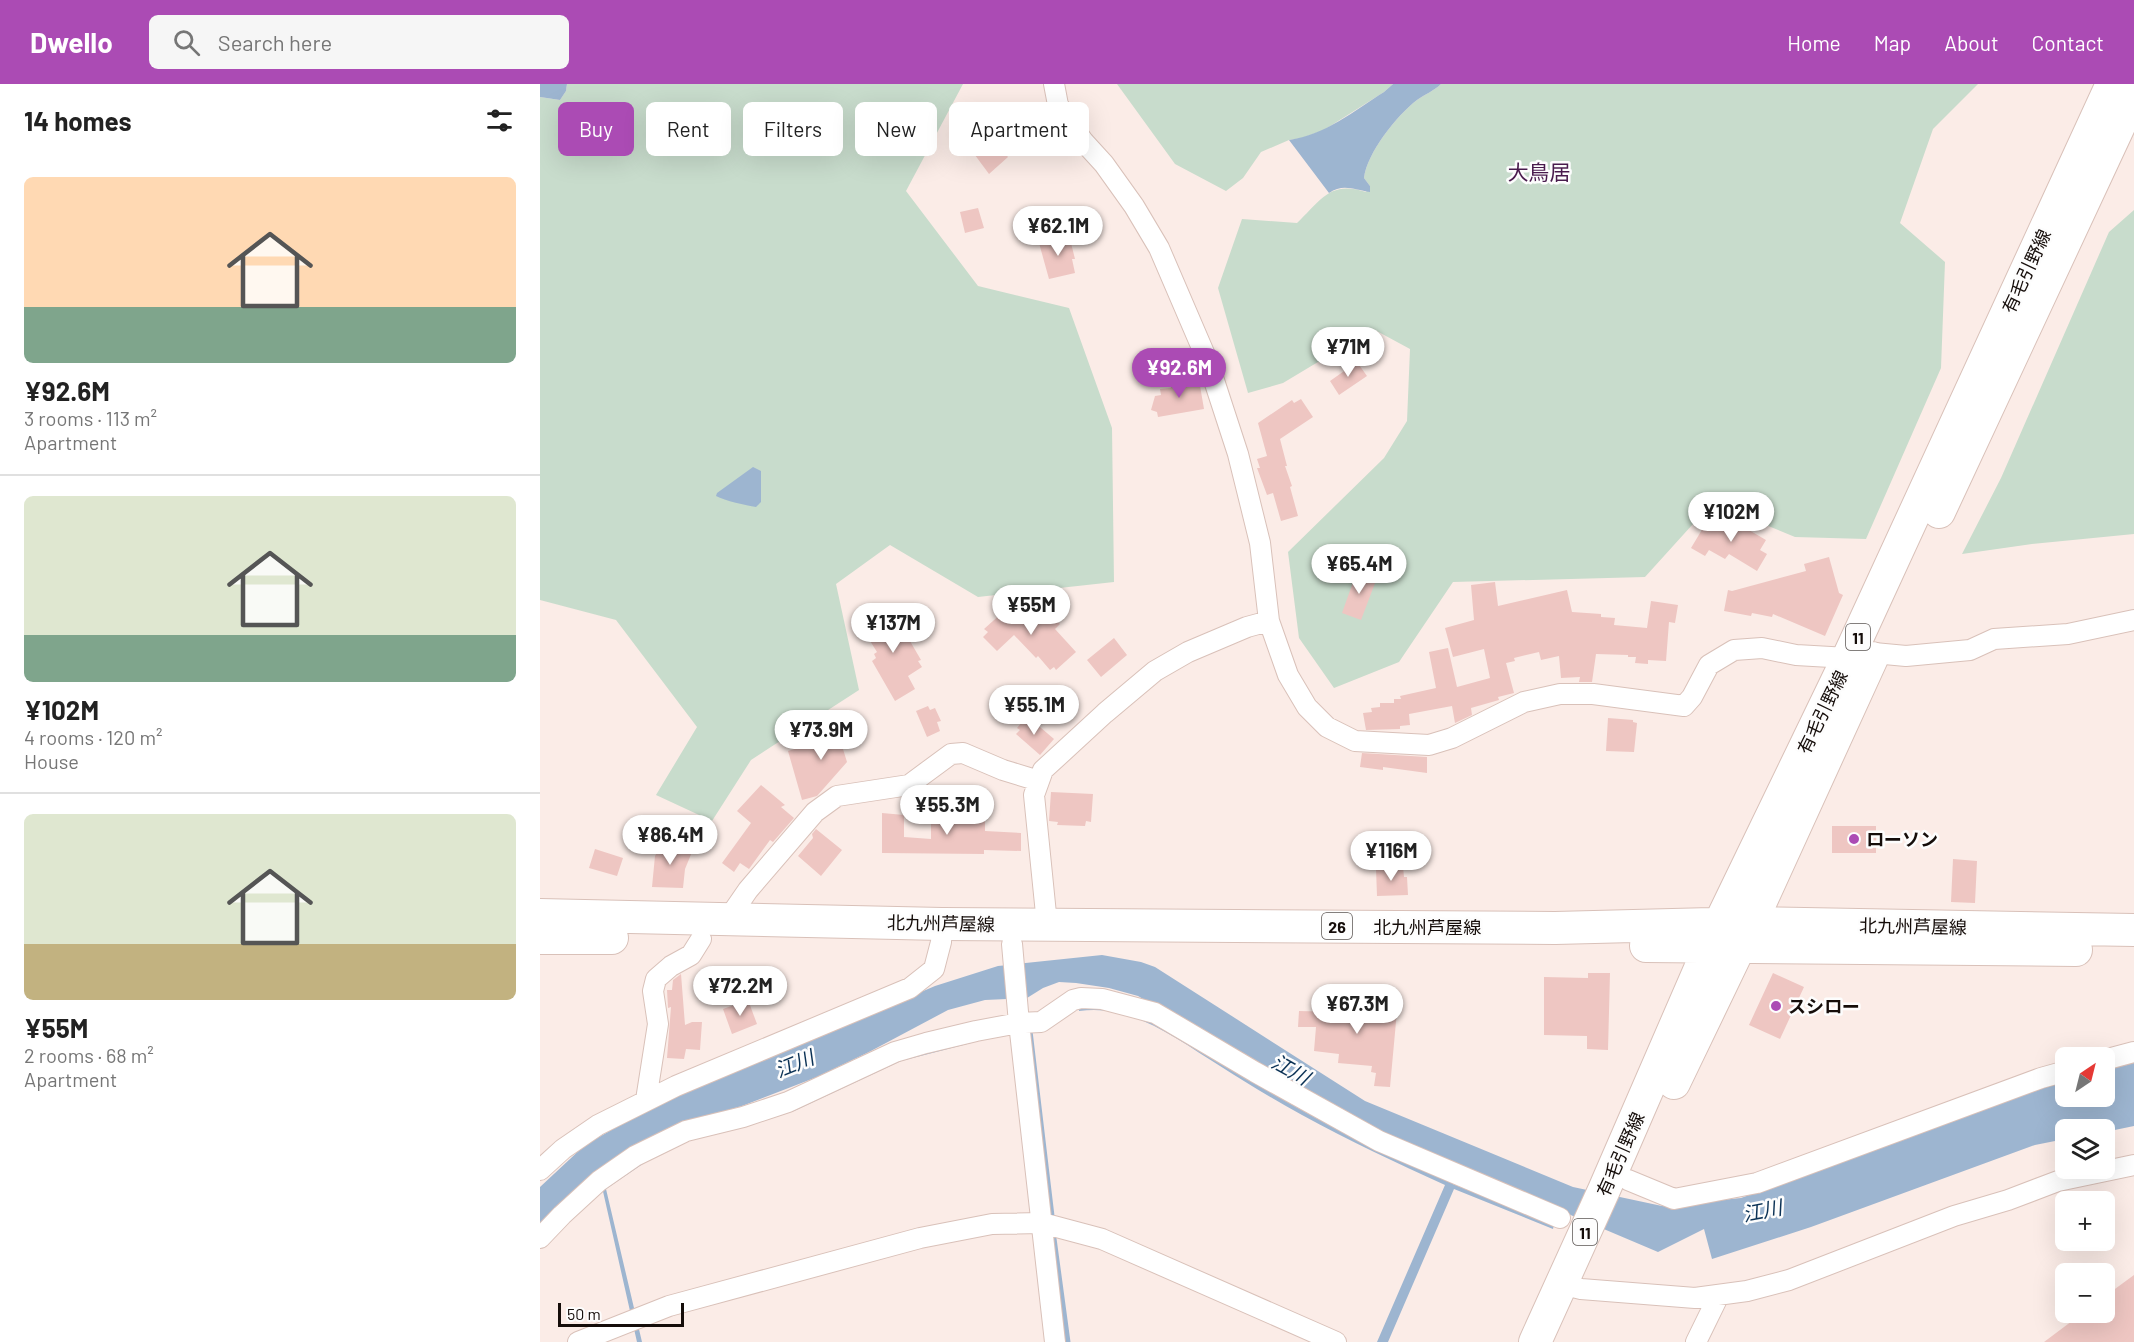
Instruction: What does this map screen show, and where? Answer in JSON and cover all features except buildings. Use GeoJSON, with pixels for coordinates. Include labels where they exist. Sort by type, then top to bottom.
{"type":"FeatureCollection","features":[{"type":"Feature","properties":{"kind":"main road","name":"有毛引野線"},"geometry":{"type":"LineString","coordinates":[[1861,655],[2112,84]]}},
{"type":"Feature","properties":{"kind":"main road","name":"有毛引野線"},"geometry":{"type":"LineString","coordinates":[[1534,1342],[1574,1281],[1730,936],[1861,655],[2134,94]]}},
{"type":"Feature","properties":{"kind":"main road","name":"北九州芦屋線"},"geometry":{"type":"LineString","coordinates":[[540,915],[728,919],[942,933],[1013,955],[1555,944],[1730,936],[2134,930]]}},
{"type":"Feature","properties":{"kind":"main road","name":"北九州芦屋線"},"geometry":{"type":"LineString","coordinates":[[540,938],[701,939],[942,933],[1047,924],[1543,927],[2134,951]]}},
{"type":"Feature","properties":{"kind":"main road","name":"有毛引野線"},"geometry":{"type":"LineString","coordinates":[[1556,1342],[1574,1281]]}},
{"type":"Feature","properties":{"kind":"street"},"geometry":{"type":"LineString","coordinates":[[1054,84],[1058,105],[1134,206],[1159,248],[1208,362],[1238,454],[1260,543],[1269,621],[1288,675],[1307,707],[1327,727],[1355,741],[1429,745],[1452,738],[1524,702],[1560,694],[1593,694],[1684,706],[1692,697],[1709,664],[1734,650],[1762,648],[1796,655],[1906,656],[1970,650],[1994,639],[2068,634],[2134,620]]}},
{"type":"Feature","properties":{"kind":"street"},"geometry":{"type":"LineString","coordinates":[[1047,924],[1034,795],[1043,770],[1155,671],[1188,652],[1247,627],[1269,621]]}},
{"type":"Feature","properties":{"kind":"street"},"geometry":{"type":"LineString","coordinates":[[728,919],[748,890],[814,812],[837,796],[909,785],[951,754],[963,753],[1003,770],[1039,781]]}},
{"type":"Feature","properties":{"kind":"street"},"geometry":{"type":"LineString","coordinates":[[540,1170],[563,1149],[598,1125],[646,1100],[910,988],[934,969],[942,933]]}},
{"type":"Feature","properties":{"kind":"street"},"geometry":{"type":"LineString","coordinates":[[646,1100],[658,1024],[654,991],[656,979],[671,966],[691,956],[701,939]]}},
{"type":"Feature","properties":{"kind":"street"},"geometry":{"type":"LineString","coordinates":[[1013,955],[1055,1342]]}},
{"type":"Feature","properties":{"kind":"street"},"geometry":{"type":"LineString","coordinates":[[540,1238],[599,1181],[636,1156],[686,1131],[743,1117],[788,1102],[915,1046],[976,1031],[1019,1023],[1041,1022],[1073,1000],[1081,998],[1102,999],[1155,1012],[1379,1142],[1560,1218]]}},
{"type":"Feature","properties":{"kind":"street"},"geometry":{"type":"LineString","coordinates":[[2115,1057],[2134,1052]]}},
{"type":"Feature","properties":{"kind":"street"},"geometry":{"type":"LineString","coordinates":[[1618,1188],[1674,1199],[1757,1183],[2055,1074]]}},
{"type":"Feature","properties":{"kind":"street"},"geometry":{"type":"LineString","coordinates":[[1574,1281],[1695,1298],[1747,1291],[1789,1280],[1954,1216],[2008,1200],[2058,1181],[2134,1164]]}},
{"type":"Feature","properties":{"kind":"street"},"geometry":{"type":"LineString","coordinates":[[578,1342],[669,1306],[920,1238],[992,1224],[1042,1223],[1101,1239],[1336,1342]]}},
{"type":"Feature","properties":{"kind":"street"},"geometry":{"type":"LineString","coordinates":[[1696,1342],[1719,1295]]}},
{"type":"Feature","properties":{"kind":"green space"},"geometry":{"type":"Polygon","coordinates":[[[567,84],[963,84],[953,102],[949,102],[949,110],[937,133],[937,102],[855,102],[855,156],[925,156],[906,191],[978,286],[1069,308],[1112,428],[1114,582],[978,597],[890,545],[836,584],[859,690],[751,760],[712,821],[656,795],[697,727],[616,620],[540,600],[540,97],[560,100],[566,91],[567,84]]]}},
{"type":"Feature","properties":{"kind":"green space"},"geometry":{"type":"Polygon","coordinates":[[[1117,84],[1393,84],[1324,130],[1289,140],[1261,152],[1243,178],[1226,191],[1175,164],[1117,84]]]}},
{"type":"Feature","properties":{"kind":"green space"},"geometry":{"type":"Polygon","coordinates":[[[1441,84],[1978,84],[1933,129],[1900,223],[1945,262],[1941,368],[1866,539],[1795,537],[1712,503],[1645,577],[1453,582],[1399,662],[1334,688],[1299,638],[1288,552],[1384,458],[1407,421],[1410,349],[1373,329],[1283,383],[1248,393],[1218,288],[1242,219],[1297,223],[1320,200],[1335,190],[1354,189],[1366,192],[1370,186],[1364,178],[1366,168],[1384,135],[1409,107],[1441,84]]]}},
{"type":"Feature","properties":{"kind":"green space"},"geometry":{"type":"Polygon","coordinates":[[[2134,210],[2134,534],[2032,544],[1962,554],[2001,478],[2109,232],[2134,210]]]}},
{"type":"Feature","properties":{"kind":"water"},"geometry":{"type":"Polygon","coordinates":[[[540,84],[567,84],[566,91],[560,100],[540,97],[540,84]]]}},
{"type":"Feature","properties":{"kind":"water"},"geometry":{"type":"Polygon","coordinates":[[[1393,84],[1441,84],[1409,107],[1384,135],[1366,168],[1364,178],[1370,186],[1370,192],[1339,188],[1329,193],[1289,140],[1327,128],[1393,84]]]}},
{"type":"Feature","properties":{"kind":"water"},"geometry":{"type":"Polygon","coordinates":[[[753,467],[761,471],[761,502],[756,507],[716,496],[717,493],[753,467]]]}},
{"type":"Feature","properties":{"kind":"water","name":"江川"},"geometry":{"type":"Polygon","coordinates":[[[1102,955],[1155,967],[1365,1101],[1573,1187],[1662,1206],[1741,1198],[2055,1082],[2055,1107],[2115,1107],[2115,1065],[2134,1060],[2134,1126],[2115,1130],[2115,1119],[2055,1119],[2055,1141],[2035,1145],[1811,1227],[1712,1259],[1704,1229],[1658,1252],[1460,1168],[1453,1184],[1554,1225],[1553,1229],[1454,1189],[1388,1342],[1377,1342],[1445,1185],[1355,1143],[1302,1115],[1154,1026],[1117,1013],[1099,1010],[1079,1011],[1079,1007],[1104,1007],[1132,1014],[1162,1027],[1318,1119],[1429,1173],[1448,1181],[1454,1166],[1368,1130],[1138,996],[1109,988],[1059,982],[1027,998],[985,1000],[948,1010],[817,1077],[742,1106],[676,1125],[636,1144],[590,1176],[540,1225],[540,1187],[585,1145],[652,1107],[935,986],[998,966],[1102,955]]]}},
{"type":"Feature","properties":{"kind":"water"},"geometry":{"type":"Polygon","coordinates":[[[970,1040],[971,1043],[901,1061],[794,1111],[687,1141],[650,1159],[606,1189],[642,1342],[637,1342],[602,1187],[653,1154],[683,1138],[745,1124],[791,1108],[906,1056],[970,1040]]]}},
{"type":"Feature","properties":{"kind":"waterway"},"geometry":{"type":"LineString","coordinates":[[1030,1031],[1052,1216]]}},
{"type":"Feature","properties":{"kind":"waterway"},"geometry":{"type":"LineString","coordinates":[[1053,1231],[1068,1342]]}},
{"type":"Feature","properties":{"kind":"place","name":"ローソン"},"geometry":{"type":"Point","coordinates":[1854,839]}},
{"type":"Feature","properties":{"kind":"place","name":"スシロー"},"geometry":{"type":"Point","coordinates":[1776,1006]}},
{"type":"Feature","properties":{"kind":"district","name":"大鳥居"},"geometry":{"type":"Point","coordinates":[1539,171]}}]}
